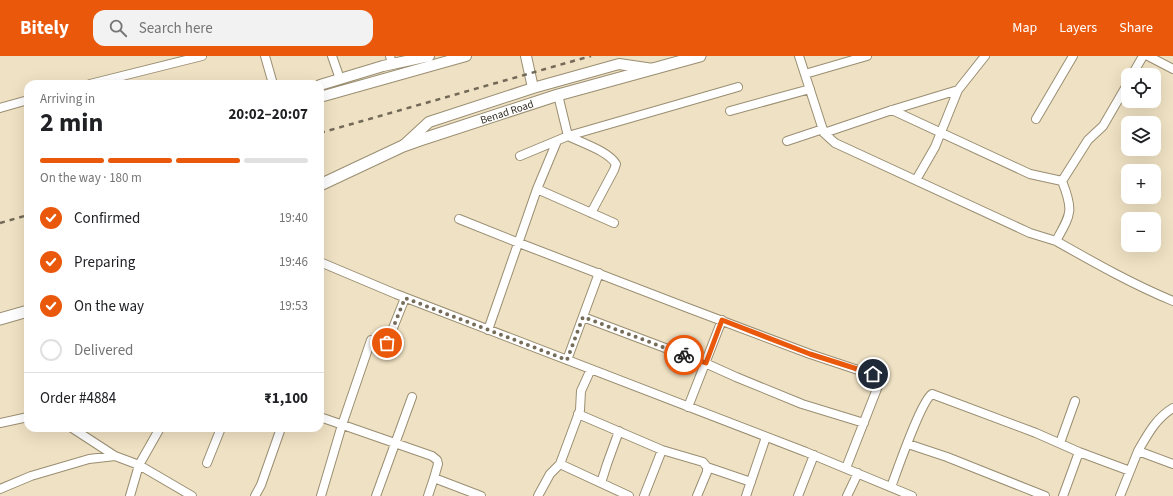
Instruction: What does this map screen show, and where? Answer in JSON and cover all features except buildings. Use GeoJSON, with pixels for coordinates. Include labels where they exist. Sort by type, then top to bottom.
{"type":"FeatureCollection","features":[{"type":"Feature","properties":{"kind":"main road","name":"Benad Road"},"geometry":{"type":"LineString","coordinates":[[324,183],[403,146],[558,95],[700,56]]}},
{"type":"Feature","properties":{"kind":"main road"},"geometry":{"type":"LineString","coordinates":[[0,319],[24,312]]}},
{"type":"Feature","properties":{"kind":"street"},"geometry":{"type":"LineString","coordinates":[[106,80],[202,56]]}},
{"type":"Feature","properties":{"kind":"street"},"geometry":{"type":"LineString","coordinates":[[265,56],[272,80]]}},
{"type":"Feature","properties":{"kind":"street"},"geometry":{"type":"LineString","coordinates":[[332,56],[340,79]]}},
{"type":"Feature","properties":{"kind":"street"},"geometry":{"type":"LineString","coordinates":[[324,84],[391,60],[429,56]]}},
{"type":"Feature","properties":{"kind":"street"},"geometry":{"type":"LineString","coordinates":[[324,96],[466,56]]}},
{"type":"Feature","properties":{"kind":"street"},"geometry":{"type":"LineString","coordinates":[[526,56],[533,88]]}},
{"type":"Feature","properties":{"kind":"street"},"geometry":{"type":"LineString","coordinates":[[799,56],[823,131],[835,143],[1030,233],[1056,241],[1111,272],[1173,301]]}},
{"type":"Feature","properties":{"kind":"street"},"geometry":{"type":"LineString","coordinates":[[805,74],[866,56]]}},
{"type":"Feature","properties":{"kind":"street"},"geometry":{"type":"LineString","coordinates":[[916,180],[935,147],[958,90],[985,56]]}},
{"type":"Feature","properties":{"kind":"street"},"geometry":{"type":"LineString","coordinates":[[1036,119],[1073,56]]}},
{"type":"Feature","properties":{"kind":"street"},"geometry":{"type":"LineString","coordinates":[[1136,68],[1143,56]]}},
{"type":"Feature","properties":{"kind":"street"},"geometry":{"type":"LineString","coordinates":[[1148,56],[1173,69]]}},
{"type":"Feature","properties":{"kind":"street"},"geometry":{"type":"LineString","coordinates":[[403,146],[429,122],[533,88],[619,64],[653,69]]}},
{"type":"Feature","properties":{"kind":"street"},"geometry":{"type":"LineString","coordinates":[[520,156],[568,136],[656,112],[738,87]]}},
{"type":"Feature","properties":{"kind":"street"},"geometry":{"type":"LineString","coordinates":[[730,111],[810,89]]}},
{"type":"Feature","properties":{"kind":"street"},"geometry":{"type":"LineString","coordinates":[[787,141],[958,90]]}},
{"type":"Feature","properties":{"kind":"street"},"geometry":{"type":"LineString","coordinates":[[558,95],[568,136]]}},
{"type":"Feature","properties":{"kind":"street"},"geometry":{"type":"LineString","coordinates":[[1062,181],[1088,140],[1103,126],[1121,95]]}},
{"type":"Feature","properties":{"kind":"street"},"geometry":{"type":"LineString","coordinates":[[0,108],[24,101]]}},
{"type":"Feature","properties":{"kind":"street"},"geometry":{"type":"LineString","coordinates":[[892,110],[1030,174],[1062,181]]}},
{"type":"Feature","properties":{"kind":"street"},"geometry":{"type":"LineString","coordinates":[[568,136],[605,154],[613,159],[616,164],[591,214]]}},
{"type":"Feature","properties":{"kind":"street"},"geometry":{"type":"LineString","coordinates":[[488,330],[537,189],[557,141]]}},
{"type":"Feature","properties":{"kind":"street"},"geometry":{"type":"LineString","coordinates":[[1056,241],[1069,217],[1069,199],[1062,181]]}},
{"type":"Feature","properties":{"kind":"street"},"geometry":{"type":"LineString","coordinates":[[537,189],[614,223]]}},
{"type":"Feature","properties":{"kind":"street"},"geometry":{"type":"LineString","coordinates":[[459,219],[810,354],[876,376],[880,381],[846,468]]}},
{"type":"Feature","properties":{"kind":"street"},"geometry":{"type":"LineString","coordinates":[[324,264],[405,298],[814,455],[912,496]]}},
{"type":"Feature","properties":{"kind":"street"},"geometry":{"type":"LineString","coordinates":[[567,360],[599,273]]}},
{"type":"Feature","properties":{"kind":"street"},"geometry":{"type":"LineString","coordinates":[[387,343],[405,298]]}},
{"type":"Feature","properties":{"kind":"street"},"geometry":{"type":"LineString","coordinates":[[583,317],[706,363],[802,404],[864,423]]}},
{"type":"Feature","properties":{"kind":"street"},"geometry":{"type":"LineString","coordinates":[[688,407],[722,320]]}},
{"type":"Feature","properties":{"kind":"street"},"geometry":{"type":"LineString","coordinates":[[321,496],[342,425],[371,340]]}},
{"type":"Feature","properties":{"kind":"street"},"geometry":{"type":"LineString","coordinates":[[538,496],[550,474],[560,464],[578,414],[581,391],[591,369]]}},
{"type":"Feature","properties":{"kind":"street"},"geometry":{"type":"LineString","coordinates":[[891,487],[926,402],[932,394],[1036,433],[1079,452],[1130,471]]}},
{"type":"Feature","properties":{"kind":"street"},"geometry":{"type":"LineString","coordinates":[[376,496],[412,397]]}},
{"type":"Feature","properties":{"kind":"street"},"geometry":{"type":"LineString","coordinates":[[1060,443],[1075,401]]}},
{"type":"Feature","properties":{"kind":"street"},"geometry":{"type":"LineString","coordinates":[[1120,496],[1138,452],[1154,424],[1163,414],[1173,408]]}},
{"type":"Feature","properties":{"kind":"street"},"geometry":{"type":"LineString","coordinates":[[578,414],[662,450],[703,462],[707,467],[751,482]]}},
{"type":"Feature","properties":{"kind":"street"},"geometry":{"type":"LineString","coordinates":[[0,423],[24,418]]}},
{"type":"Feature","properties":{"kind":"street"},"geometry":{"type":"LineString","coordinates":[[324,418],[432,456],[437,460],[438,464],[428,496]]}},
{"type":"Feature","properties":{"kind":"street"},"geometry":{"type":"LineString","coordinates":[[601,483],[619,431]]}},
{"type":"Feature","properties":{"kind":"street"},"geometry":{"type":"LineString","coordinates":[[78,432],[115,456],[139,465],[192,496]]}},
{"type":"Feature","properties":{"kind":"street"},"geometry":{"type":"LineString","coordinates":[[130,496],[139,465],[158,432]]}},
{"type":"Feature","properties":{"kind":"street"},"geometry":{"type":"LineString","coordinates":[[207,463],[219,432]]}},
{"type":"Feature","properties":{"kind":"street"},"geometry":{"type":"LineString","coordinates":[[255,496],[261,486],[280,432]]}},
{"type":"Feature","properties":{"kind":"street"},"geometry":{"type":"LineString","coordinates":[[746,496],[766,437]]}},
{"type":"Feature","properties":{"kind":"street"},"geometry":{"type":"LineString","coordinates":[[908,444],[947,457],[1045,496]]}},
{"type":"Feature","properties":{"kind":"street"},"geometry":{"type":"LineString","coordinates":[[644,496],[662,450]]}},
{"type":"Feature","properties":{"kind":"street"},"geometry":{"type":"LineString","coordinates":[[1063,496],[1079,452]]}},
{"type":"Feature","properties":{"kind":"street"},"geometry":{"type":"LineString","coordinates":[[1138,452],[1173,464]]}},
{"type":"Feature","properties":{"kind":"street"},"geometry":{"type":"LineString","coordinates":[[798,496],[814,455]]}},
{"type":"Feature","properties":{"kind":"street"},"geometry":{"type":"LineString","coordinates":[[0,489],[31,476],[89,459],[115,456]]}},
{"type":"Feature","properties":{"kind":"street"},"geometry":{"type":"LineString","coordinates":[[560,464],[629,496]]}},
{"type":"Feature","properties":{"kind":"street"},"geometry":{"type":"LineString","coordinates":[[697,496],[707,472],[707,467]]}},
{"type":"Feature","properties":{"kind":"street"},"geometry":{"type":"LineString","coordinates":[[848,496],[858,473]]}},
{"type":"Feature","properties":{"kind":"street"},"geometry":{"type":"LineString","coordinates":[[434,478],[481,496]]}},
{"type":"Feature","properties":{"kind":"railway"},"geometry":{"type":"LineString","coordinates":[[324,132],[591,56]]}},
{"type":"Feature","properties":{"kind":"railway"},"geometry":{"type":"LineString","coordinates":[[0,223],[24,216]]}},
{"type":"Feature","properties":{"kind":"way so far"},"geometry":{"type":"LineString","coordinates":[[387,343],[405,298],[567,360],[583,317],[684,355]]}},
{"type":"Feature","properties":{"kind":"route"},"geometry":{"type":"LineString","coordinates":[[684,355],[706,363],[722,320],[762,334],[810,354],[873,374]]}}]}
